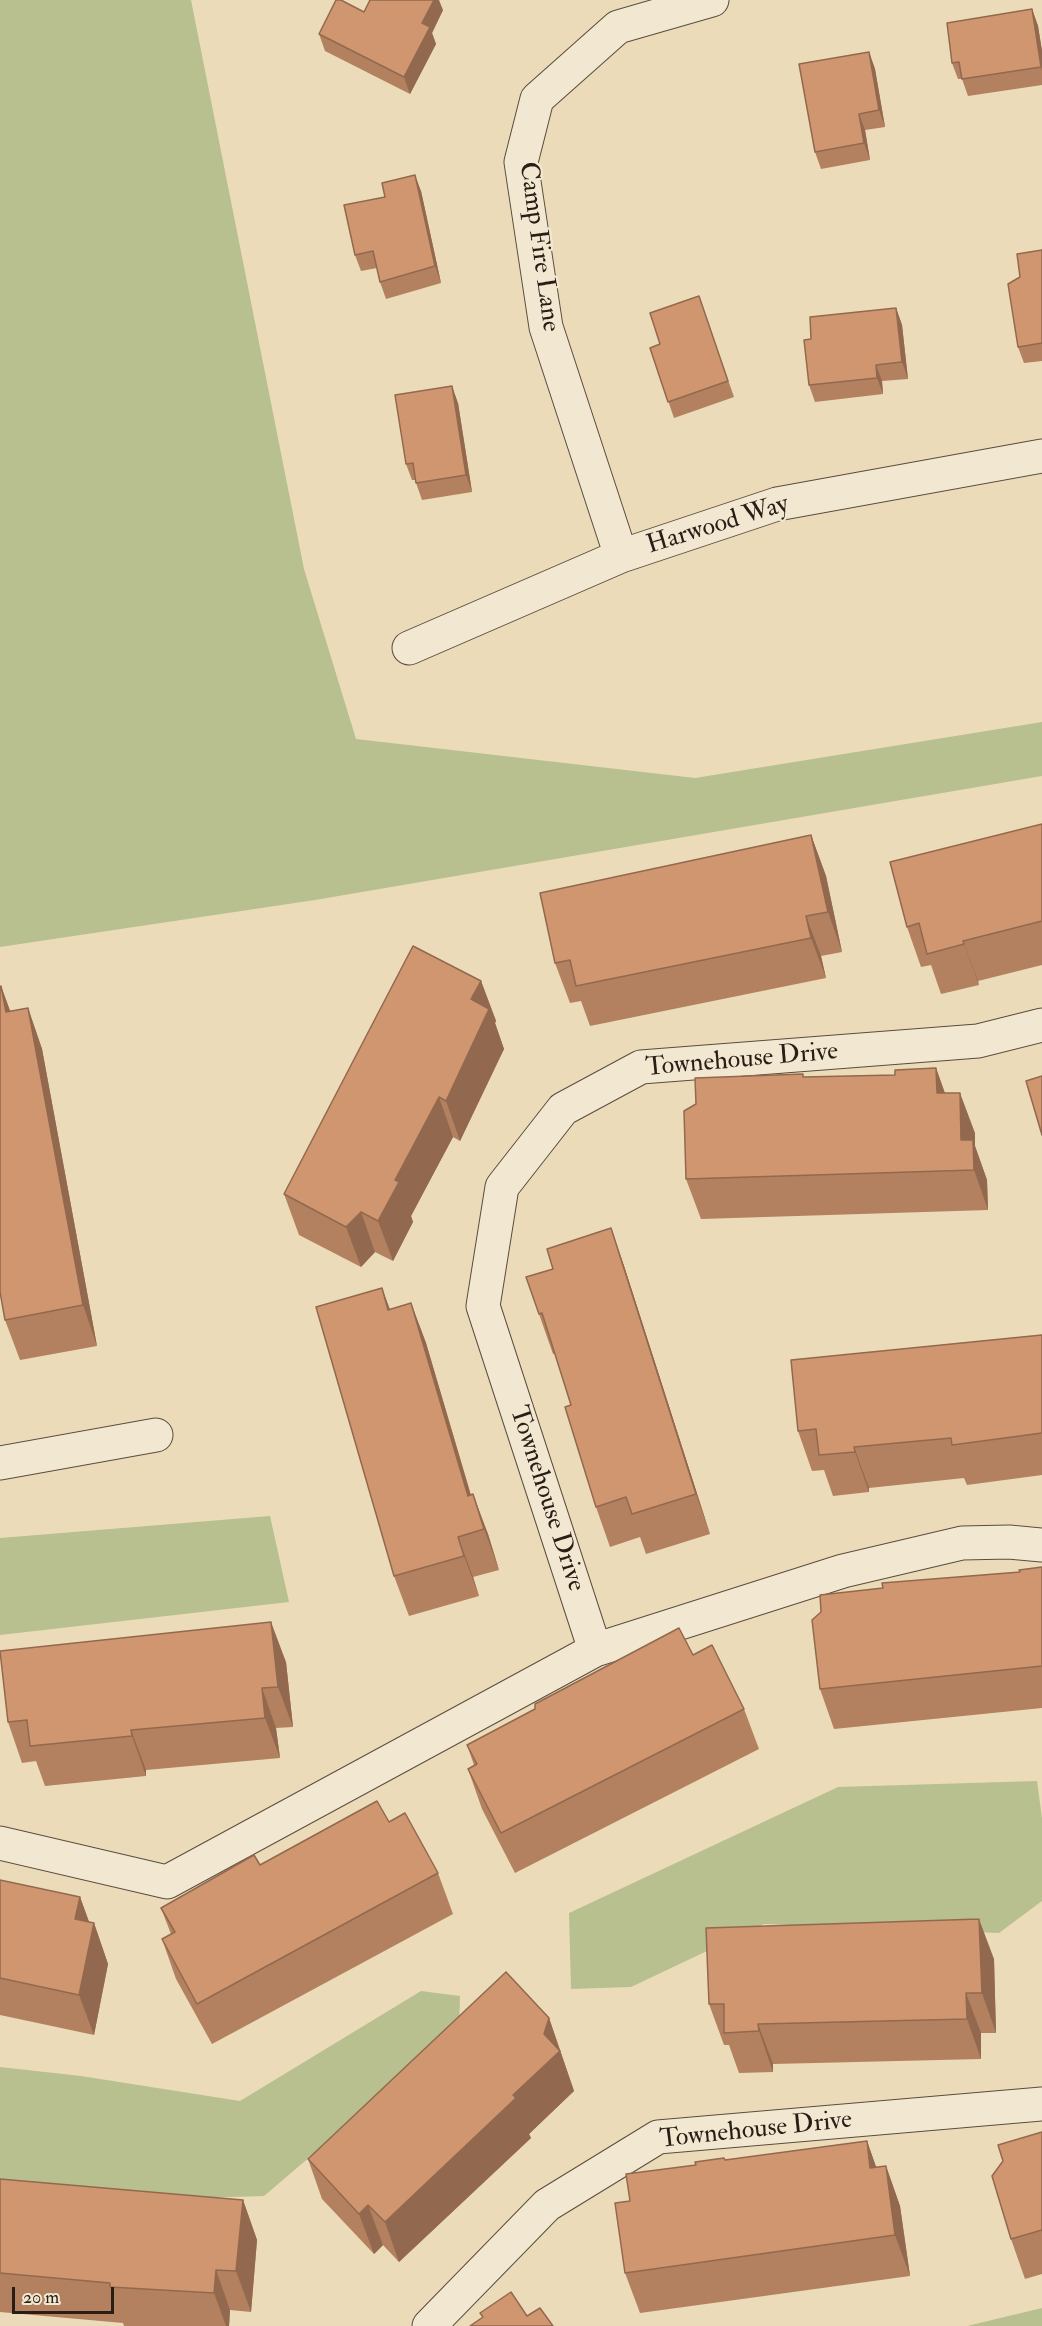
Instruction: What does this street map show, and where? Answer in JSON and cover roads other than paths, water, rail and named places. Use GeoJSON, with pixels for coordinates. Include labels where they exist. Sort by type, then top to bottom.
{"type":"FeatureCollection","features":[{"type":"Feature","properties":{"kind":"street","name":"Camp Fire Lane"},"geometry":{"type":"LineString","coordinates":[[621,556],[546,327],[521,162],[537,99],[618,27],[712,0]]}},
{"type":"Feature","properties":{"kind":"street","name":"Harwood Way"},"geometry":{"type":"LineString","coordinates":[[409,648],[621,556],[777,504],[1042,456]]}},
{"type":"Feature","properties":{"kind":"street","name":"Townehouse Drive"},"geometry":{"type":"LineString","coordinates":[[595,1650],[483,1306],[502,1187],[563,1109],[641,1067],[978,1041],[1042,1025]]}},
{"type":"Feature","properties":{"kind":"street"},"geometry":{"type":"LineString","coordinates":[[0,1463],[156,1435]]}},
{"type":"Feature","properties":{"kind":"street"},"geometry":{"type":"LineString","coordinates":[[0,1843],[166,1882],[595,1650],[843,1571],[963,1543],[1009,1542],[1042,1545]]}},
{"type":"Feature","properties":{"kind":"street","name":"Townehouse Drive"},"geometry":{"type":"LineString","coordinates":[[429,2326],[547,2205],[658,2137],[1042,2104]]}}]}
